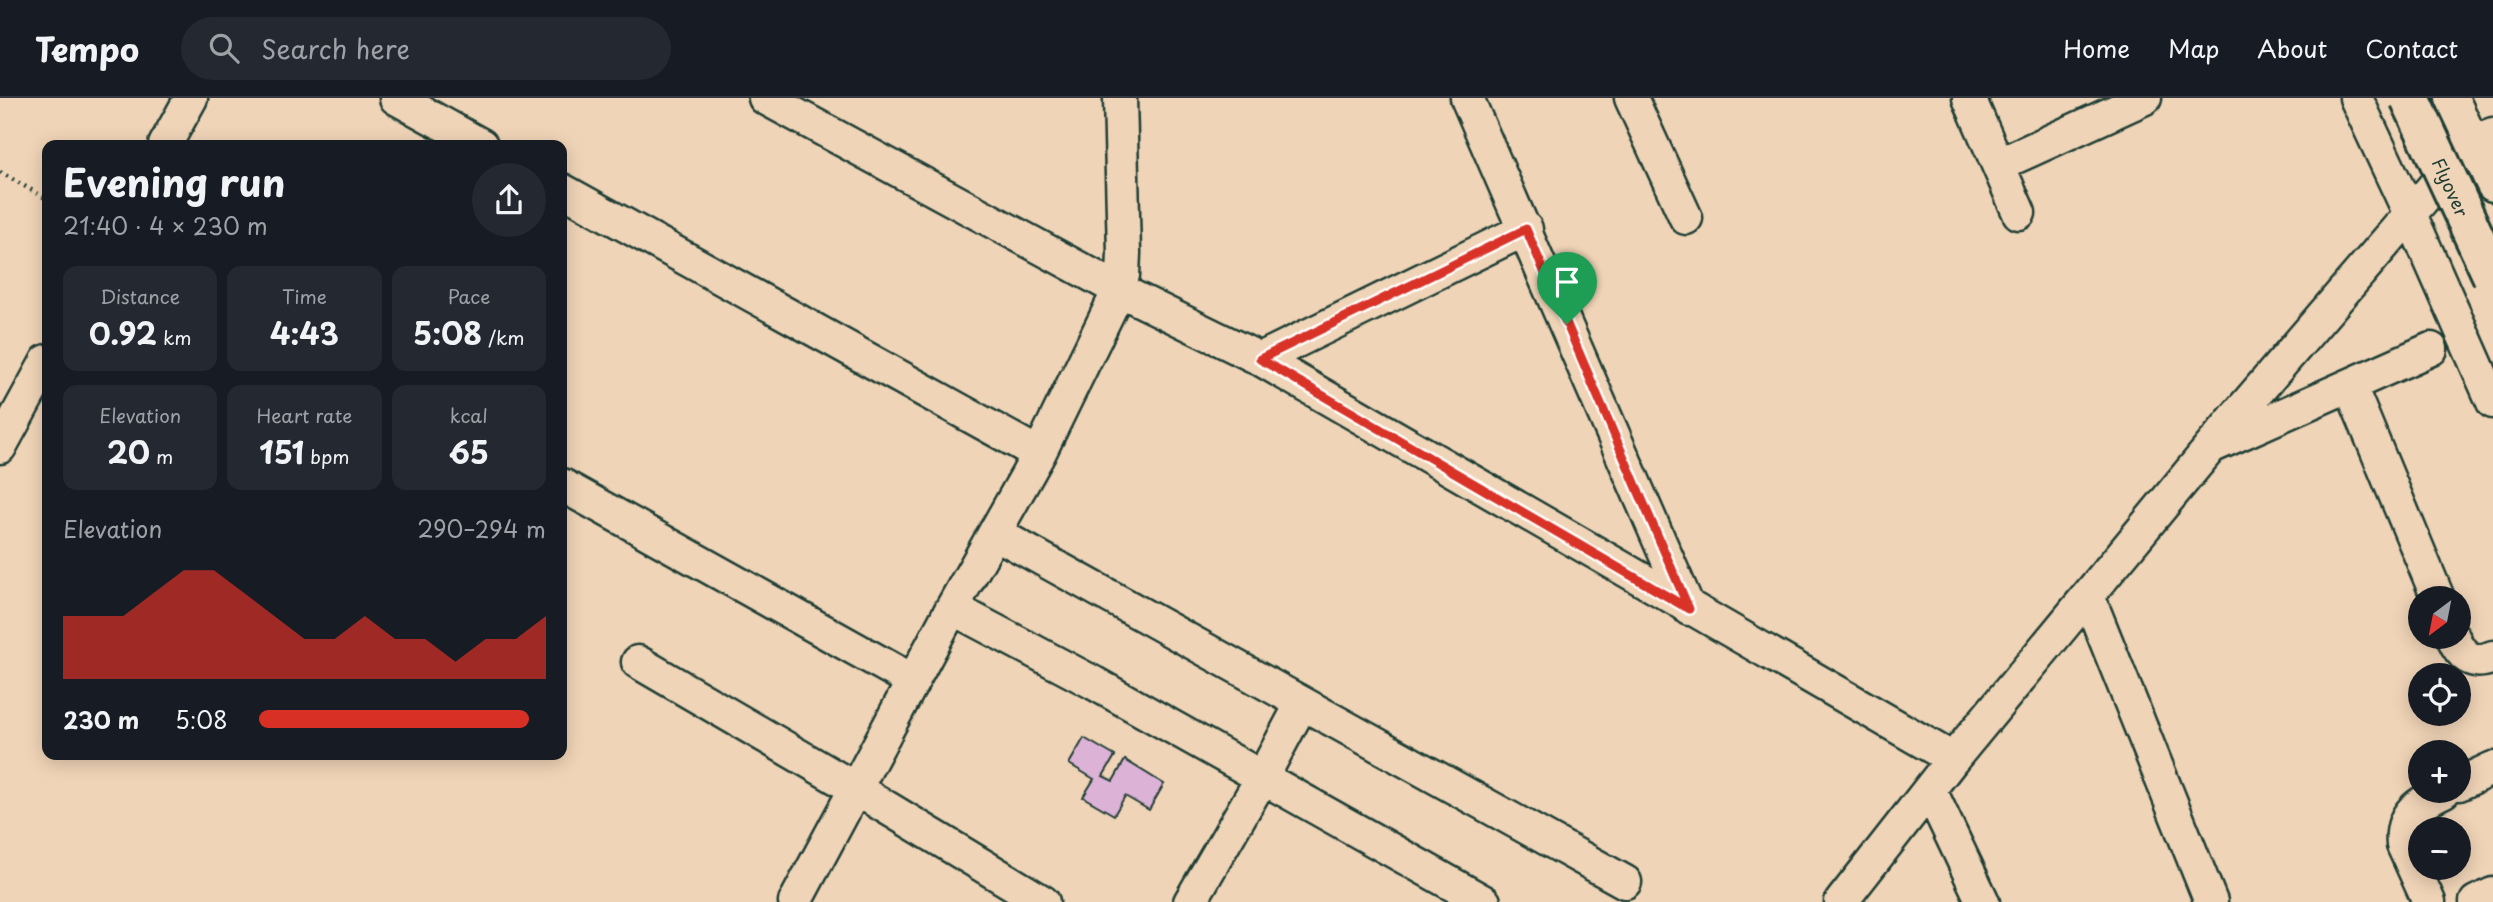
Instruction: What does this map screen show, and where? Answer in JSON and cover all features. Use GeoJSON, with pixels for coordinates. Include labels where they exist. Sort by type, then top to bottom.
{"type":"FeatureCollection","features":[{"type":"Feature","properties":{"kind":"main road","name":"Flyover"},"geometry":{"type":"LineString","coordinates":[[2410,98],[2493,277]]}},
{"type":"Feature","properties":{"kind":"street"},"geometry":{"type":"LineString","coordinates":[[168,140],[191,98]]}},
{"type":"Feature","properties":{"kind":"street"},"geometry":{"type":"LineString","coordinates":[[396,98],[472,140]]}},
{"type":"Feature","properties":{"kind":"street"},"geometry":{"type":"LineString","coordinates":[[765,98],[1119,290],[1260,359],[1952,759]]}},
{"type":"Feature","properties":{"kind":"street"},"geometry":{"type":"LineString","coordinates":[[795,902],[1039,454],[1119,290],[1124,253],[1119,98]]}},
{"type":"Feature","properties":{"kind":"street"},"geometry":{"type":"LineString","coordinates":[[1467,98],[1689,609]]}},
{"type":"Feature","properties":{"kind":"street"},"geometry":{"type":"LineString","coordinates":[[1631,98],[1686,218]]}},
{"type":"Feature","properties":{"kind":"street"},"geometry":{"type":"LineString","coordinates":[[1969,98],[2019,213]]}},
{"type":"Feature","properties":{"kind":"street"},"geometry":{"type":"LineString","coordinates":[[2356,98],[2493,402]]}},
{"type":"Feature","properties":{"kind":"street"},"geometry":{"type":"LineString","coordinates":[[2452,98],[2483,138],[2493,185]]}},
{"type":"Feature","properties":{"kind":"street"},"geometry":{"type":"LineString","coordinates":[[1998,165],[2125,102]]}},
{"type":"Feature","properties":{"kind":"street"},"geometry":{"type":"LineString","coordinates":[[1841,902],[1952,759],[2210,447],[2410,214],[2483,138]]}},
{"type":"Feature","properties":{"kind":"street"},"geometry":{"type":"LineString","coordinates":[[567,193],[1039,454]]}},
{"type":"Feature","properties":{"kind":"street"},"geometry":{"type":"LineString","coordinates":[[1260,359],[1526,229]]}},
{"type":"Feature","properties":{"kind":"street"},"geometry":{"type":"LineString","coordinates":[[2210,447],[2431,349]]}},
{"type":"Feature","properties":{"kind":"street"},"geometry":{"type":"LineString","coordinates":[[0,447],[42,370]]}},
{"type":"Feature","properties":{"kind":"street"},"geometry":{"type":"LineString","coordinates":[[2350,386],[2433,586]]}},
{"type":"Feature","properties":{"kind":"street"},"geometry":{"type":"LineString","coordinates":[[567,488],[913,681]]}},
{"type":"Feature","properties":{"kind":"street"},"geometry":{"type":"LineString","coordinates":[[995,533],[1625,882]]}},
{"type":"Feature","properties":{"kind":"street"},"geometry":{"type":"LineString","coordinates":[[2088,596],[2211,902]]}},
{"type":"Feature","properties":{"kind":"street"},"geometry":{"type":"LineString","coordinates":[[953,608],[1094,682],[1484,902]]}},
{"type":"Feature","properties":{"kind":"street"},"geometry":{"type":"LineString","coordinates":[[2461,649],[2465,657],[2474,662],[2493,657]]}},
{"type":"Feature","properties":{"kind":"street"},"geometry":{"type":"LineString","coordinates":[[638,662],[1043,902]]}},
{"type":"Feature","properties":{"kind":"street"},"geometry":{"type":"LineString","coordinates":[[1190,902],[1262,778],[1302,702]]}},
{"type":"Feature","properties":{"kind":"street"},"geometry":{"type":"LineString","coordinates":[[2471,778],[2493,768]]}},
{"type":"Feature","properties":{"kind":"street"},"geometry":{"type":"LineString","coordinates":[[1930,790],[1983,902]]}},
{"type":"Feature","properties":{"kind":"street"},"geometry":{"type":"LineString","coordinates":[[2422,803],[2414,807],[2407,818],[2402,837],[2403,845],[2429,902]]}},
{"type":"Feature","properties":{"kind":"street"},"geometry":{"type":"LineString","coordinates":[[2476,902],[2493,894]]}},
{"type":"Feature","properties":{"kind":"path"},"geometry":{"type":"LineString","coordinates":[[0,172],[42,196]]}},
{"type":"Feature","properties":{"kind":"building"},"geometry":{"type":"Polygon","coordinates":[[[1084,738],[1115,756],[1103,776],[1113,781],[1125,760],[1164,784],[1149,810],[1125,796],[1114,815],[1083,797],[1094,779],[1069,764],[1084,738]]]}},
{"type":"Feature","properties":{"kind":"route"},"geometry":{"type":"LineString","coordinates":[[1526,229],[1567,324],[1689,609],[1260,359],[1526,229]]}}]}
